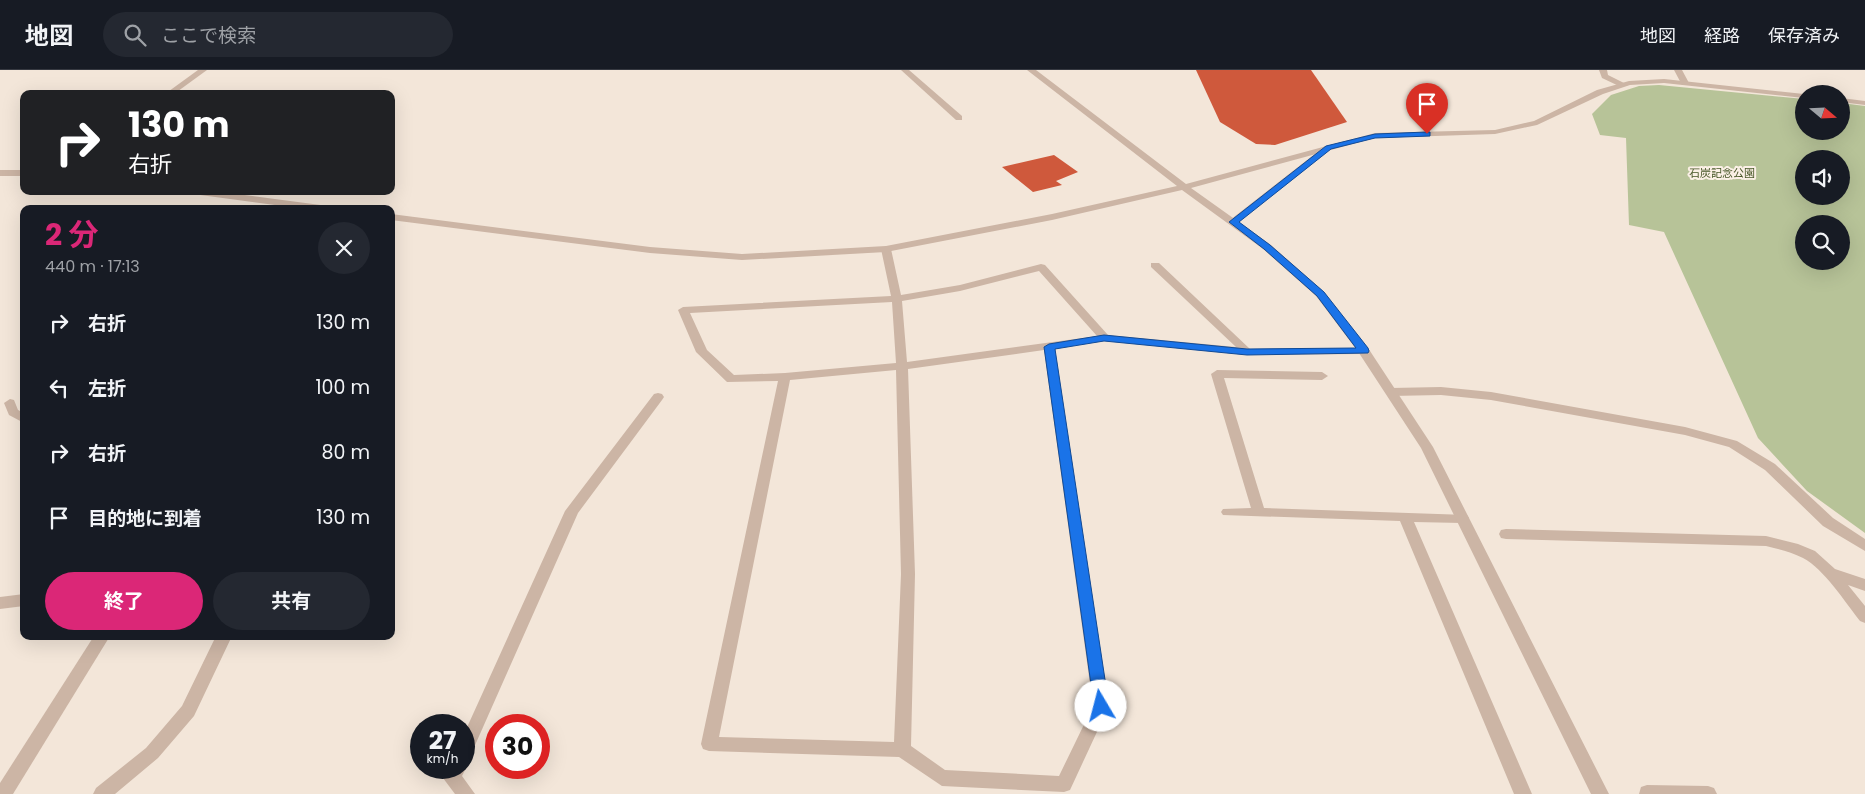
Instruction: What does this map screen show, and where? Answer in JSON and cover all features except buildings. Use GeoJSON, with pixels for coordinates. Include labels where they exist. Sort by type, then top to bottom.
{"type":"FeatureCollection","features":[{"type":"Feature","properties":{"kind":"street"},"geometry":{"type":"LineString","coordinates":[[175,90],[203,70]]}},
{"type":"Feature","properties":{"kind":"street"},"geometry":{"type":"LineString","coordinates":[[905,70],[959,118]]}},
{"type":"Feature","properties":{"kind":"street"},"geometry":{"type":"LineString","coordinates":[[1031,70],[1267,247],[1320,294],[1364,351],[1427,447],[1600,794]]}},
{"type":"Feature","properties":{"kind":"street"},"geometry":{"type":"LineString","coordinates":[[1603,70],[1605,76],[1624,84]]}},
{"type":"Feature","properties":{"kind":"street"},"geometry":{"type":"LineString","coordinates":[[1678,70],[1685,83]]}},
{"type":"Feature","properties":{"kind":"street"},"geometry":{"type":"LineString","coordinates":[[395,218],[650,250],[742,257],[886,249],[1047,218],[1184,186],[1375,136],[1495,132],[1537,123],[1600,92],[1624,84],[1664,81],[1795,95]]}},
{"type":"Feature","properties":{"kind":"street"},"geometry":{"type":"LineString","coordinates":[[1850,101],[1865,102]]}},
{"type":"Feature","properties":{"kind":"street"},"geometry":{"type":"LineString","coordinates":[[1233,222],[1328,148]]}},
{"type":"Feature","properties":{"kind":"street"},"geometry":{"type":"LineString","coordinates":[[0,173],[20,173]]}},
{"type":"Feature","properties":{"kind":"street"},"geometry":{"type":"LineString","coordinates":[[223,195],[298,205]]}},
{"type":"Feature","properties":{"kind":"street"},"geometry":{"type":"LineString","coordinates":[[886,249],[897,299],[902,366],[908,574],[902,750]]}},
{"type":"Feature","properties":{"kind":"street"},"geometry":{"type":"LineString","coordinates":[[1155,265],[1247,352]]}},
{"type":"Feature","properties":{"kind":"street"},"geometry":{"type":"LineString","coordinates":[[1104,338],[1041,267],[960,288],[897,299],[683,310],[702,352],[731,379],[785,377],[902,366],[1104,338],[1247,352],[1364,351]]}},
{"type":"Feature","properties":{"kind":"street"},"geometry":{"type":"LineString","coordinates":[[785,377],[710,744],[902,750],[942,778],[1062,789],[1101,706],[1049,347]]}},
{"type":"Feature","properties":{"kind":"street"},"geometry":{"type":"LineString","coordinates":[[1259,513],[1217,374],[1322,376]]}},
{"type":"Feature","properties":{"kind":"street"},"geometry":{"type":"LineString","coordinates":[[1391,392],[1441,391],[1491,396],[1685,431],[1733,444],[1770,467],[1828,522],[1865,546]]}},
{"type":"Feature","properties":{"kind":"street"},"geometry":{"type":"LineString","coordinates":[[475,728],[572,512],[658,397]]}},
{"type":"Feature","properties":{"kind":"street"},"geometry":{"type":"LineString","coordinates":[[10,403],[14,412],[20,416]]}},
{"type":"Feature","properties":{"kind":"street"},"geometry":{"type":"LineString","coordinates":[[1228,512],[1462,518]]}},
{"type":"Feature","properties":{"kind":"street"},"geometry":{"type":"LineString","coordinates":[[1405,516],[1523,794]]}},
{"type":"Feature","properties":{"kind":"street"},"geometry":{"type":"LineString","coordinates":[[1506,534],[1766,541],[1793,548],[1810,555],[1830,574],[1865,617]]}},
{"type":"Feature","properties":{"kind":"street"},"geometry":{"type":"LineString","coordinates":[[1830,574],[1865,585]]}},
{"type":"Feature","properties":{"kind":"street"},"geometry":{"type":"LineString","coordinates":[[0,603],[20,600]]}},
{"type":"Feature","properties":{"kind":"street"},"geometry":{"type":"LineString","coordinates":[[3,794],[99,640]]}},
{"type":"Feature","properties":{"kind":"street"},"geometry":{"type":"LineString","coordinates":[[102,794],[152,753],[188,711],[222,640]]}},
{"type":"Feature","properties":{"kind":"street"},"geometry":{"type":"LineString","coordinates":[[453,779],[466,794]]}},
{"type":"Feature","properties":{"kind":"street"},"geometry":{"type":"LineString","coordinates":[[1647,793],[1708,794]]}},
{"type":"Feature","properties":{"kind":"green space","name":"石炭記念公園"},"geometry":{"type":"Polygon","coordinates":[[[1659,85],[1795,98],[1795,140],[1850,140],[1850,104],[1865,106],[1865,533],[1807,491],[1758,438],[1664,232],[1629,225],[1626,138],[1600,135],[1592,114],[1611,95],[1639,86],[1659,85]]]}},
{"type":"Feature","properties":{"kind":"route"},"geometry":{"type":"LineString","coordinates":[[1101,706],[1049,347],[1104,338],[1247,352],[1364,351],[1320,294],[1267,247],[1233,222],[1328,148],[1375,136],[1427,134]]}}]}
